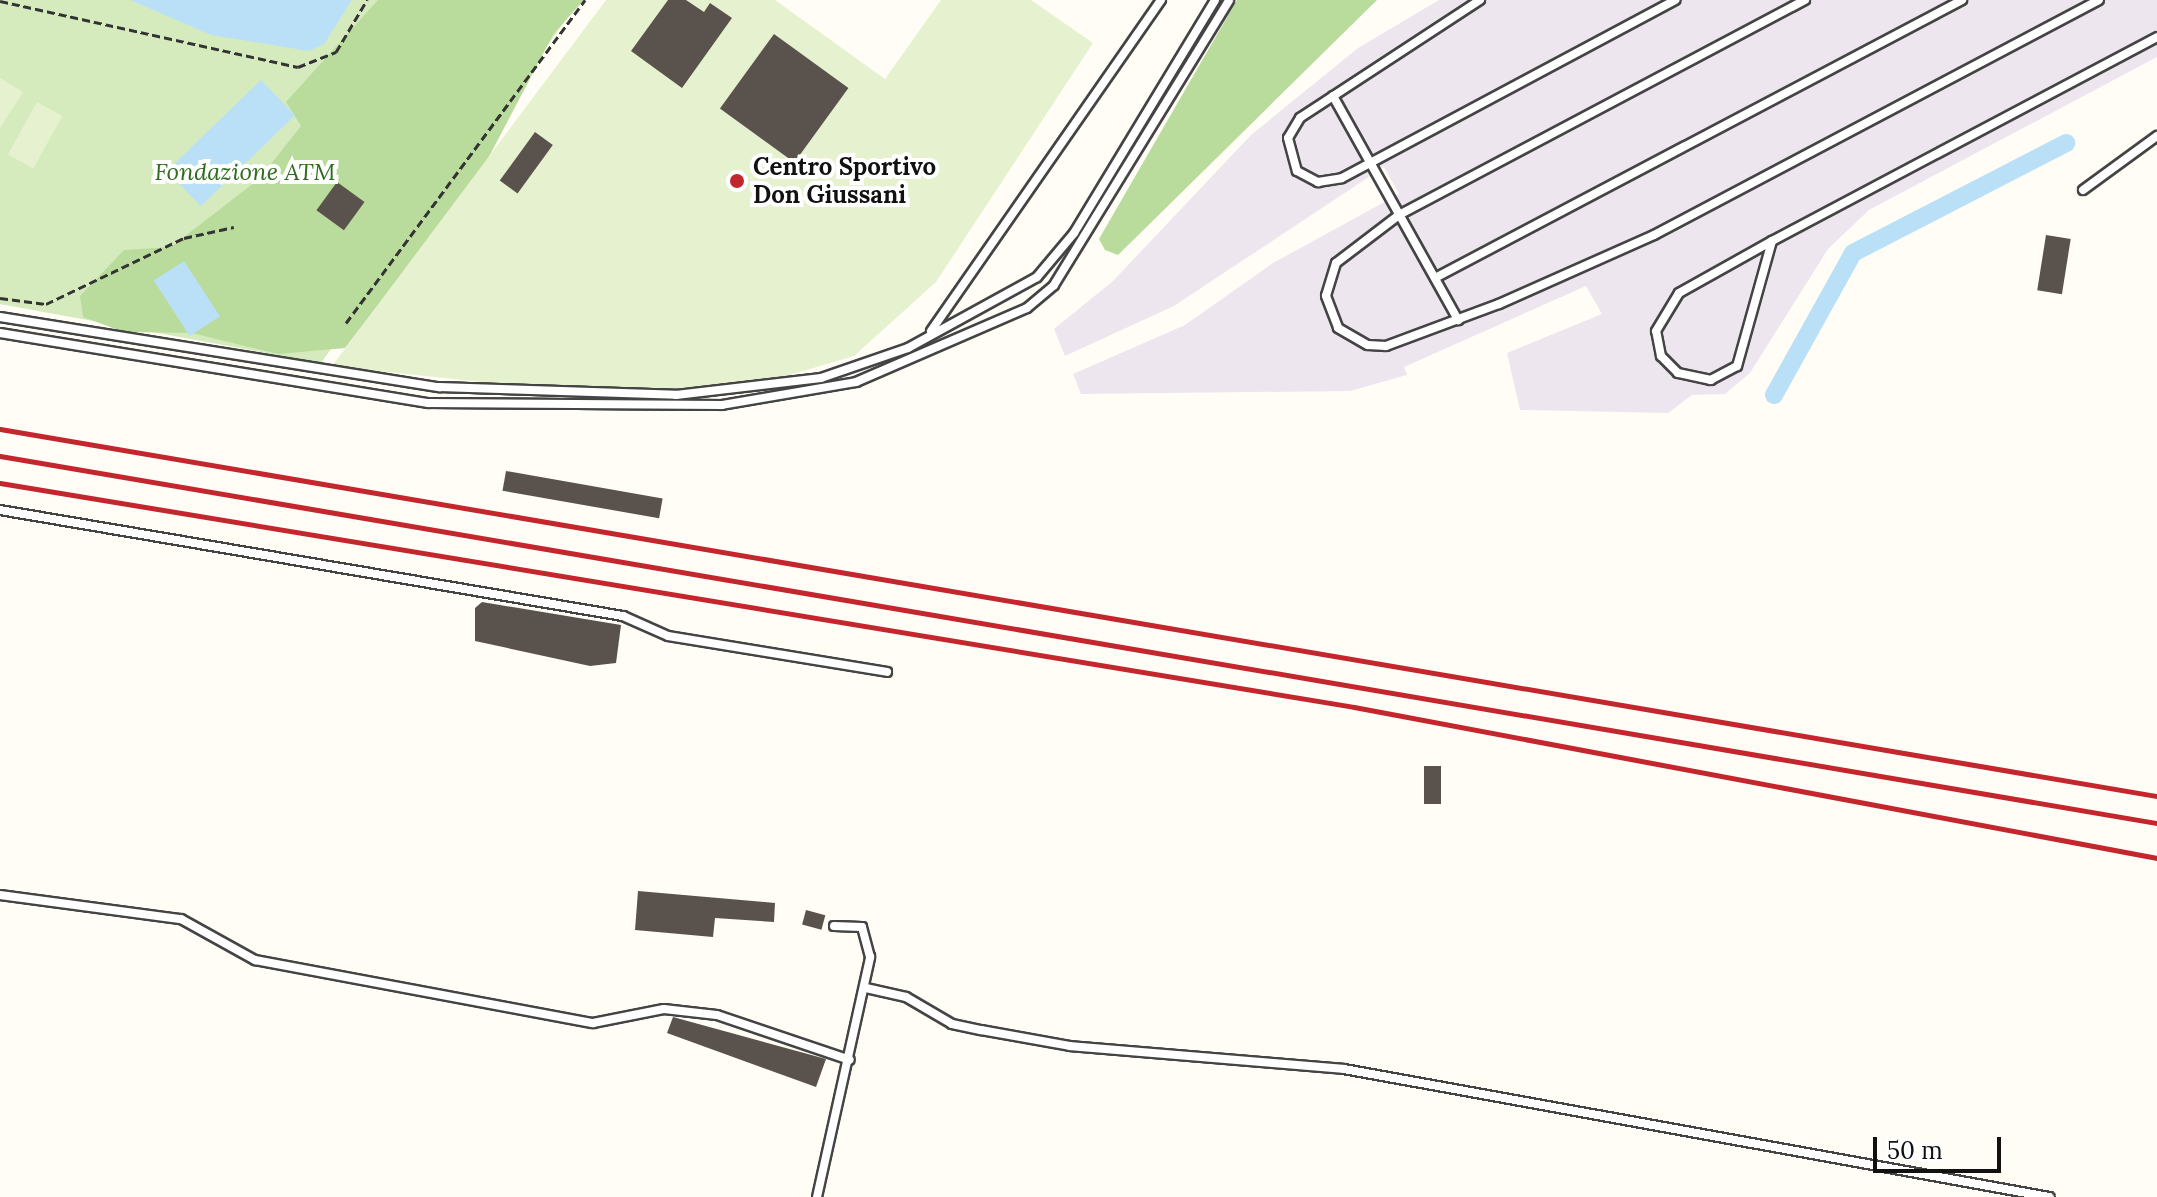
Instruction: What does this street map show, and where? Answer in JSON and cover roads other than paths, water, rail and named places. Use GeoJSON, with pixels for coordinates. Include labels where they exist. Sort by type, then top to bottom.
{"type":"FeatureCollection","features":[{"type":"Feature","properties":{"kind":"lane"},"geometry":{"type":"LineString","coordinates":[[925,337],[1161,0]]}},
{"type":"Feature","properties":{"kind":"lane"},"geometry":{"type":"LineString","coordinates":[[0,317],[364,379],[612,395],[792,383],[854,368],[1020,292],[1056,258],[1215,0]]}},
{"type":"Feature","properties":{"kind":"lane"},"geometry":{"type":"LineString","coordinates":[[0,333],[428,403],[722,405],[856,382],[1027,308],[1064,275],[1229,0]]}},
{"type":"Feature","properties":{"kind":"lane"},"geometry":{"type":"LineString","coordinates":[[1480,0],[1333,96],[1292,127],[1291,161],[1307,178],[1330,182],[1676,0]]}},
{"type":"Feature","properties":{"kind":"lane"},"geometry":{"type":"LineString","coordinates":[[1805,0],[1399,215],[1336,263],[1327,287],[1330,313],[1345,333],[1368,345],[1458,320],[1654,235],[2099,0]]}},
{"type":"Feature","properties":{"kind":"lane"},"geometry":{"type":"LineString","coordinates":[[1435,278],[1962,0]]}},
{"type":"Feature","properties":{"kind":"lane"},"geometry":{"type":"LineString","coordinates":[[1772,241],[1737,366],[1711,380],[1678,373],[1657,344],[1667,304],[1772,241],[2157,37]]}},
{"type":"Feature","properties":{"kind":"lane"},"geometry":{"type":"LineString","coordinates":[[1333,96],[1458,320]]}},
{"type":"Feature","properties":{"kind":"lane"},"geometry":{"type":"LineString","coordinates":[[2083,190],[2157,136]]}},
{"type":"Feature","properties":{"kind":"lane"},"geometry":{"type":"LineString","coordinates":[[0,510],[623,616],[668,636],[887,672]]}},
{"type":"Feature","properties":{"kind":"lane"},"geometry":{"type":"LineString","coordinates":[[0,895],[181,919],[255,960],[593,1023],[664,1009],[704,1012],[850,1060]]}},
{"type":"Feature","properties":{"kind":"lane"},"geometry":{"type":"LineString","coordinates":[[817,1197],[866,988],[870,957],[862,927],[834,926]]}},
{"type":"Feature","properties":{"kind":"lane"},"geometry":{"type":"LineString","coordinates":[[866,988],[914,999],[952,1024],[981,1030],[1081,1047],[1344,1069],[2049,1197]]}},
{"type":"Feature","properties":{"kind":"water"},"geometry":{"type":"Polygon","coordinates":[[[130,0],[352,0],[324,44],[309,51],[211,35],[130,0]]]}},
{"type":"Feature","properties":{"kind":"water"},"geometry":{"type":"Polygon","coordinates":[[[261,80],[295,115],[201,206],[167,171],[261,80]]]}},
{"type":"Feature","properties":{"kind":"water"},"geometry":{"type":"Polygon","coordinates":[[[184,261],[220,316],[190,336],[154,281],[184,261]]]}},
{"type":"Feature","properties":{"kind":"waterway"},"geometry":{"type":"LineString","coordinates":[[1774,395],[1853,253],[2066,143]]}},
{"type":"Feature","properties":{"kind":"railway"},"geometry":{"type":"LineString","coordinates":[[0,429],[2157,796]]}},
{"type":"Feature","properties":{"kind":"railway"},"geometry":{"type":"LineString","coordinates":[[0,456],[2157,823]]}},
{"type":"Feature","properties":{"kind":"railway"},"geometry":{"type":"LineString","coordinates":[[0,483],[1354,707],[2157,858]]}},
{"type":"Feature","properties":{"kind":"place","name":"Centro Sportivo Don Giussani"},"geometry":{"type":"Point","coordinates":[737,181]}},
{"type":"Feature","properties":{"kind":"park label","name":"Fondazione ATM"},"geometry":{"type":"Point","coordinates":[245,172]}}]}
